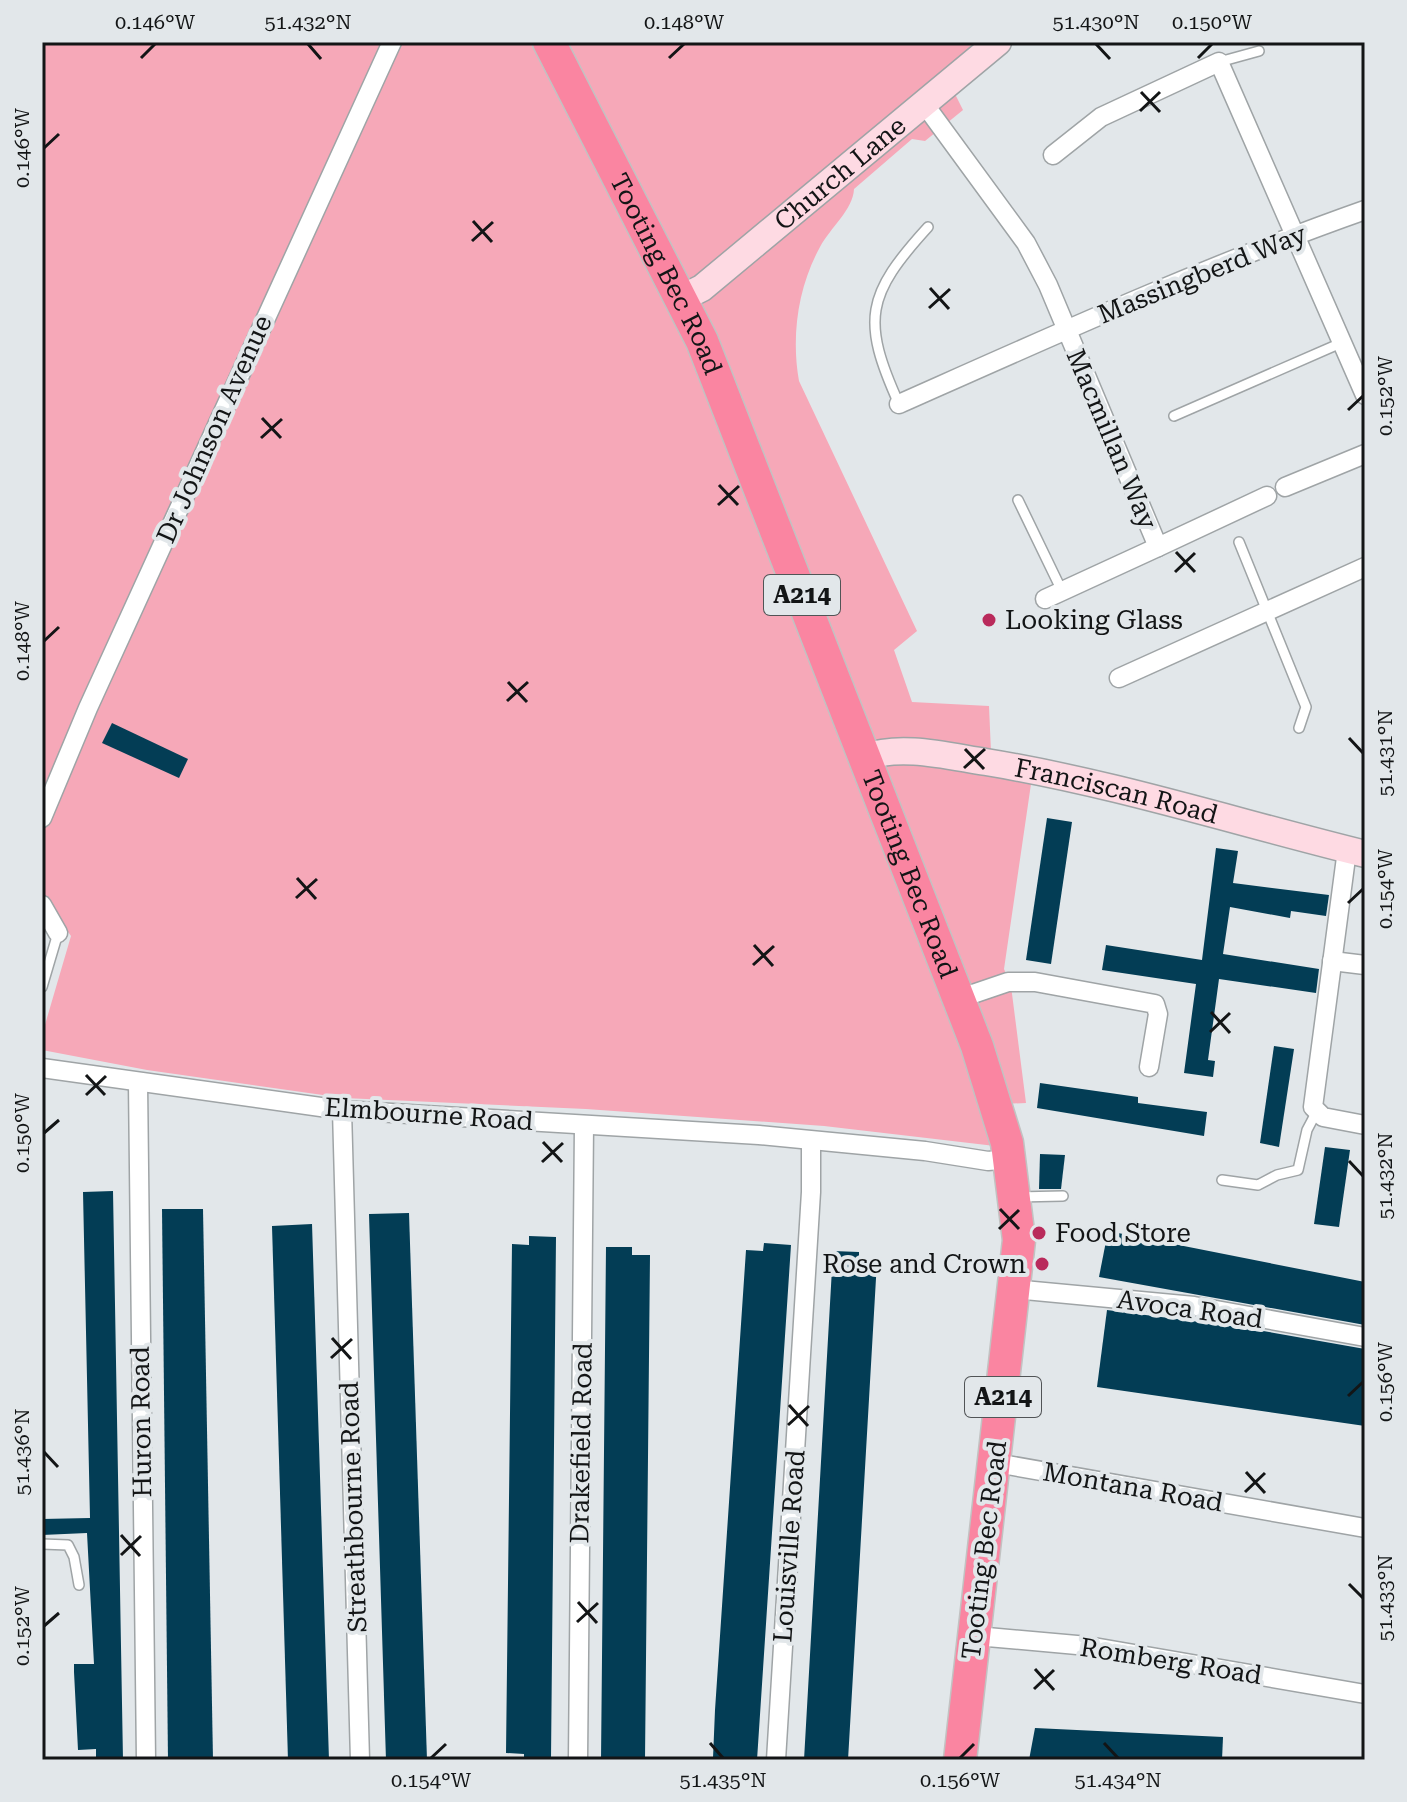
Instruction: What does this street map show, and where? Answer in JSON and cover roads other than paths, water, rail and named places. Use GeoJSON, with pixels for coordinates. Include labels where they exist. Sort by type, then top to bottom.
{"type":"FeatureCollection","features":[{"type":"Feature","properties":{"kind":"highway","name":"Tooting Bec Road"},"geometry":{"type":"LineString","coordinates":[[549,42],[702,341],[749,455],[997,1107],[1009,1159],[1019,1240],[960,1760]]}},
{"type":"Feature","properties":{"kind":"street","name":"Dr Johnson Avenue"},"geometry":{"type":"LineString","coordinates":[[42,818],[94,694],[392,42]]}},
{"type":"Feature","properties":{"kind":"street","name":"Church Lane"},"geometry":{"type":"LineString","coordinates":[[680,299],[702,288],[998,42]]}},
{"type":"Feature","properties":{"kind":"street"},"geometry":{"type":"LineString","coordinates":[[1053,155],[1101,117],[1219,62],[1365,395]]}},
{"type":"Feature","properties":{"kind":"street","name":"Massingberd Way"},"geometry":{"type":"LineString","coordinates":[[925,105],[1026,243],[1066,330],[1295,235],[1365,210]]}},
{"type":"Feature","properties":{"kind":"street","name":"Macmillan Way"},"geometry":{"type":"LineString","coordinates":[[899,404],[1066,330],[1158,547]]}},
{"type":"Feature","properties":{"kind":"street"},"geometry":{"type":"LineString","coordinates":[[1285,487],[1365,454]]}},
{"type":"Feature","properties":{"kind":"street","name":"Macmillan Way"},"geometry":{"type":"LineString","coordinates":[[1045,599],[1267,496]]}},
{"type":"Feature","properties":{"kind":"street"},"geometry":{"type":"LineString","coordinates":[[1119,678],[1365,567]]}},
{"type":"Feature","properties":{"kind":"street","name":"Franciscan Road"},"geometry":{"type":"LineString","coordinates":[[865,757],[879,752],[911,752],[1083,780],[1356,852]]}},
{"type":"Feature","properties":{"kind":"street"},"geometry":{"type":"LineString","coordinates":[[1356,852],[1332,961],[1314,1096],[1316,1113],[1332,1120],[1365,1125]]}},
{"type":"Feature","properties":{"kind":"street"},"geometry":{"type":"LineString","coordinates":[[42,905],[58,933]]}},
{"type":"Feature","properties":{"kind":"street"},"geometry":{"type":"LineString","coordinates":[[1332,961],[1365,965]]}},
{"type":"Feature","properties":{"kind":"street"},"geometry":{"type":"LineString","coordinates":[[958,999],[1008,982],[1035,982],[1155,1004],[1158,1014],[1149,1067]]}},
{"type":"Feature","properties":{"kind":"street","name":"Elmbourne Road"},"geometry":{"type":"LineString","coordinates":[[42,1068],[342,1110],[811,1141],[925,1151],[988,1161],[1009,1159]]}},
{"type":"Feature","properties":{"kind":"street","name":"Huron Road"},"geometry":{"type":"LineString","coordinates":[[138,1083],[146,1760]]}},
{"type":"Feature","properties":{"kind":"street","name":"Streathbourne Road"},"geometry":{"type":"LineString","coordinates":[[342,1110],[360,1760]]}},
{"type":"Feature","properties":{"kind":"street","name":"Drakefield Road"},"geometry":{"type":"LineString","coordinates":[[578,1760],[584,1125]]}},
{"type":"Feature","properties":{"kind":"street","name":"Louisville Road"},"geometry":{"type":"LineString","coordinates":[[776,1760],[811,1192],[811,1141]]}},
{"type":"Feature","properties":{"kind":"street","name":"Avoca Road"},"geometry":{"type":"LineString","coordinates":[[1014,1289],[1194,1306],[1365,1337]]}},
{"type":"Feature","properties":{"kind":"street","name":"Montana Road"},"geometry":{"type":"LineString","coordinates":[[996,1463],[1365,1528]]}},
{"type":"Feature","properties":{"kind":"street","name":"Romberg Road"},"geometry":{"type":"LineString","coordinates":[[976,1636],[1088,1646],[1365,1694]]}},
{"type":"Feature","properties":{"kind":"lane"},"geometry":{"type":"LineString","coordinates":[[1219,62],[1259,51]]}},
{"type":"Feature","properties":{"kind":"lane","name":"Macmillan Way"},"geometry":{"type":"LineString","coordinates":[[899,404],[877,357],[873,333],[880,296],[891,267],[928,227]]}},
{"type":"Feature","properties":{"kind":"lane"},"geometry":{"type":"LineString","coordinates":[[1174,416],[1341,343]]}},
{"type":"Feature","properties":{"kind":"lane"},"geometry":{"type":"LineString","coordinates":[[1018,500],[1063,592]]}},
{"type":"Feature","properties":{"kind":"lane"},"geometry":{"type":"LineString","coordinates":[[1239,542],[1306,707],[1299,728]]}},
{"type":"Feature","properties":{"kind":"lane"},"geometry":{"type":"LineString","coordinates":[[42,987],[58,933]]}},
{"type":"Feature","properties":{"kind":"lane"},"geometry":{"type":"LineString","coordinates":[[1222,1180],[1258,1185],[1277,1175],[1298,1170],[1307,1130],[1316,1113]]}},
{"type":"Feature","properties":{"kind":"lane"},"geometry":{"type":"LineString","coordinates":[[1014,1197],[1063,1196]]}},
{"type":"Feature","properties":{"kind":"lane"},"geometry":{"type":"LineString","coordinates":[[42,1544],[68,1545],[74,1557],[79,1585]]}},
{"type":"Feature","properties":{"kind":"place","name":"Looking Glass"},"geometry":{"type":"Point","coordinates":[989,620]}},
{"type":"Feature","properties":{"kind":"place","name":"Food Store"},"geometry":{"type":"Point","coordinates":[1039,1233]}},
{"type":"Feature","properties":{"kind":"place","name":"Rose and Crown"},"geometry":{"type":"Point","coordinates":[1042,1264]}}]}
